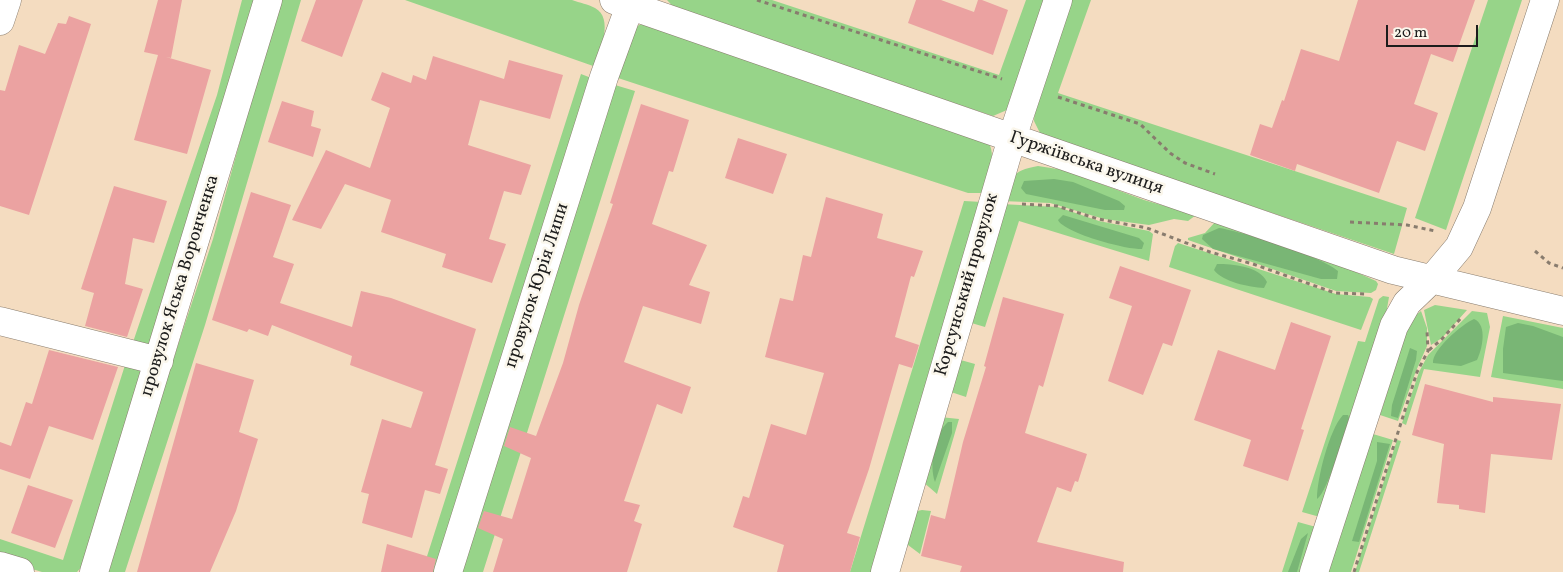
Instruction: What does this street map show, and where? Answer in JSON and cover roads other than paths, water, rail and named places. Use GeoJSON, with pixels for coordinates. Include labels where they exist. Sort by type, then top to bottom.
{"type":"FeatureCollection","features":[{"type":"Feature","properties":{"kind":"street"},"geometry":{"type":"LineString","coordinates":[[0,21],[8,0]]}},
{"type":"Feature","properties":{"kind":"street","name":"провулок Яська Воронченка"},"geometry":{"type":"LineString","coordinates":[[94,572],[268,0]]}},
{"type":"Feature","properties":{"kind":"street","name":"Корсунський провулок"},"geometry":{"type":"LineString","coordinates":[[885,572],[1012,138],[1058,0]]}},
{"type":"Feature","properties":{"kind":"street"},"geometry":{"type":"LineString","coordinates":[[1314,572],[1394,326],[1407,303],[1433,278],[1459,246],[1477,208],[1545,0]]}},
{"type":"Feature","properties":{"kind":"street","name":"Гуржіївська вулиця"},"geometry":{"type":"LineString","coordinates":[[625,2],[1393,270],[1433,278],[1563,311]]}},
{"type":"Feature","properties":{"kind":"street","name":"провулок Юрія Липи"},"geometry":{"type":"LineString","coordinates":[[448,572],[601,87],[625,2]]}},
{"type":"Feature","properties":{"kind":"street"},"geometry":{"type":"LineString","coordinates":[[0,321],[159,361]]}},
{"type":"Feature","properties":{"kind":"street"},"geometry":{"type":"LineString","coordinates":[[0,566],[20,572]]}}]}
